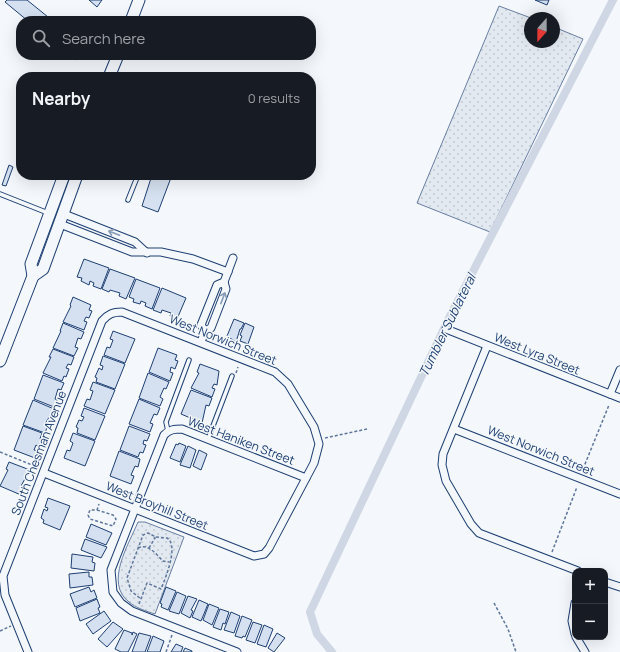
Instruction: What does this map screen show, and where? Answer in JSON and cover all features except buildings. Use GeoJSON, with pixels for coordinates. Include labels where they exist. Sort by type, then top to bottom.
{"type":"FeatureCollection","features":[{"type":"Feature","properties":{"kind":"main road"},"geometry":{"type":"LineString","coordinates":[[133,16],[139,0]]}},
{"type":"Feature","properties":{"kind":"main road"},"geometry":{"type":"LineString","coordinates":[[111,72],[116,60]]}},
{"type":"Feature","properties":{"kind":"main road"},"geometry":{"type":"LineString","coordinates":[[34,275],[31,264],[62,180]]}},
{"type":"Feature","properties":{"kind":"main road"},"geometry":{"type":"LineString","coordinates":[[62,219],[58,212],[69,180]]}},
{"type":"Feature","properties":{"kind":"main road"},"geometry":{"type":"LineString","coordinates":[[0,361],[34,275],[43,269],[76,180]]}},
{"type":"Feature","properties":{"kind":"street"},"geometry":{"type":"LineString","coordinates":[[62,219],[136,242],[147,253]]}},
{"type":"Feature","properties":{"kind":"street"},"geometry":{"type":"LineString","coordinates":[[62,219],[132,252],[161,252],[193,259],[228,272]]}},
{"type":"Feature","properties":{"kind":"street"},"geometry":{"type":"LineString","coordinates":[[201,342],[205,331],[211,328],[226,288],[224,282],[233,258]]}},
{"type":"Feature","properties":{"kind":"street"},"geometry":{"type":"LineString","coordinates":[[205,331],[201,325],[217,285],[224,282]]}},
{"type":"Feature","properties":{"kind":"street","name":"West Norwich Street"},"geometry":{"type":"LineString","coordinates":[[114,312],[122,312],[201,342],[280,375],[288,384],[314,427],[317,436],[318,452],[306,478]]}},
{"type":"Feature","properties":{"kind":"street","name":"South Chesman Avenue"},"geometry":{"type":"LineString","coordinates":[[28,652],[5,596],[3,576],[42,470],[102,322],[106,316],[114,312]]}},
{"type":"Feature","properties":{"kind":"street","name":"West Lyra Street"},"geometry":{"type":"LineString","coordinates":[[446,329],[620,398]]}},
{"type":"Feature","properties":{"kind":"street"},"geometry":{"type":"LineString","coordinates":[[487,346],[443,454],[442,465],[446,481],[471,524],[479,532],[572,569]]}},
{"type":"Feature","properties":{"kind":"street"},"geometry":{"type":"LineString","coordinates":[[610,394],[620,370]]}},
{"type":"Feature","properties":{"kind":"street","name":"West Haniken Street"},"geometry":{"type":"LineString","coordinates":[[168,431],[182,429],[306,478]]}},
{"type":"Feature","properties":{"kind":"street","name":"West Norwich Street"},"geometry":{"type":"LineString","coordinates":[[454,429],[620,494]]}},
{"type":"Feature","properties":{"kind":"street"},"geometry":{"type":"LineString","coordinates":[[168,431],[164,435],[111,570],[112,592],[121,603],[132,612],[237,652]]}},
{"type":"Feature","properties":{"kind":"street","name":"West Broyhill Street"},"geometry":{"type":"LineString","coordinates":[[42,470],[254,556],[264,554],[270,548],[306,478]]}},
{"type":"Feature","properties":{"kind":"street"},"geometry":{"type":"LineString","coordinates":[[608,583],[620,588]]}},
{"type":"Feature","properties":{"kind":"street"},"geometry":{"type":"LineString","coordinates":[[578,640],[585,652]]}},
{"type":"Feature","properties":{"kind":"lane"},"geometry":{"type":"LineString","coordinates":[[128,200],[136,180]]}},
{"type":"Feature","properties":{"kind":"lane"},"geometry":{"type":"LineString","coordinates":[[0,194],[49,214]]}},
{"type":"Feature","properties":{"kind":"lane"},"geometry":{"type":"LineString","coordinates":[[168,431],[166,422],[189,360]]}},
{"type":"Feature","properties":{"kind":"lane"},"geometry":{"type":"LineString","coordinates":[[208,439],[232,376]]}},
{"type":"Feature","properties":{"kind":"path"},"geometry":{"type":"LineString","coordinates":[[583,469],[609,405]]}},
{"type":"Feature","properties":{"kind":"path"},"geometry":{"type":"LineString","coordinates":[[325,438],[367,429]]}},
{"type":"Feature","properties":{"kind":"path"},"geometry":{"type":"LineString","coordinates":[[0,452],[42,470]]}},
{"type":"Feature","properties":{"kind":"path"},"geometry":{"type":"LineString","coordinates":[[552,552],[577,488]]}},
{"type":"Feature","properties":{"kind":"path"},"geometry":{"type":"LineString","coordinates":[[97,510],[99,504]]}},
{"type":"Feature","properties":{"kind":"path"},"geometry":{"type":"LineString","coordinates":[[90,510],[97,510],[114,515],[116,519],[113,526],[90,519],[88,515],[90,510]]}},
{"type":"Feature","properties":{"kind":"path"},"geometry":{"type":"LineString","coordinates":[[139,604],[147,583],[161,589],[173,556],[171,540],[167,538],[154,536],[148,533],[144,534],[127,580],[131,590],[141,598]]}},
{"type":"Feature","properties":{"kind":"path"},"geometry":{"type":"LineString","coordinates":[[149,548],[155,538],[154,536]]}},
{"type":"Feature","properties":{"kind":"path"},"geometry":{"type":"LineString","coordinates":[[138,548],[143,546],[149,548],[163,561],[170,562]]}},
{"type":"Feature","properties":{"kind":"path"},"geometry":{"type":"LineString","coordinates":[[494,603],[508,629],[516,652]]}},
{"type":"Feature","properties":{"kind":"path"},"geometry":{"type":"LineString","coordinates":[[0,631],[11,626]]}},
{"type":"Feature","properties":{"kind":"path"},"geometry":{"type":"LineString","coordinates":[[166,652],[172,634]]}},
{"type":"Feature","properties":{"kind":"shaded area"},"geometry":{"type":"Polygon","coordinates":[[[499,6],[524,15],[524,48],[560,48],[560,29],[583,39],[490,232],[417,203],[499,6]]]}},
{"type":"Feature","properties":{"kind":"shaded area"},"geometry":{"type":"Polygon","coordinates":[[[138,522],[145,522],[184,537],[155,614],[138,608],[129,602],[122,594],[119,585],[118,574],[121,563],[138,522]]]}},
{"type":"Feature","properties":{"kind":"waterway","name":"Tumbler Sublateral"},"geometry":{"type":"LineString","coordinates":[[332,652],[317,634],[310,612],[449,318],[613,0]]}}]}
